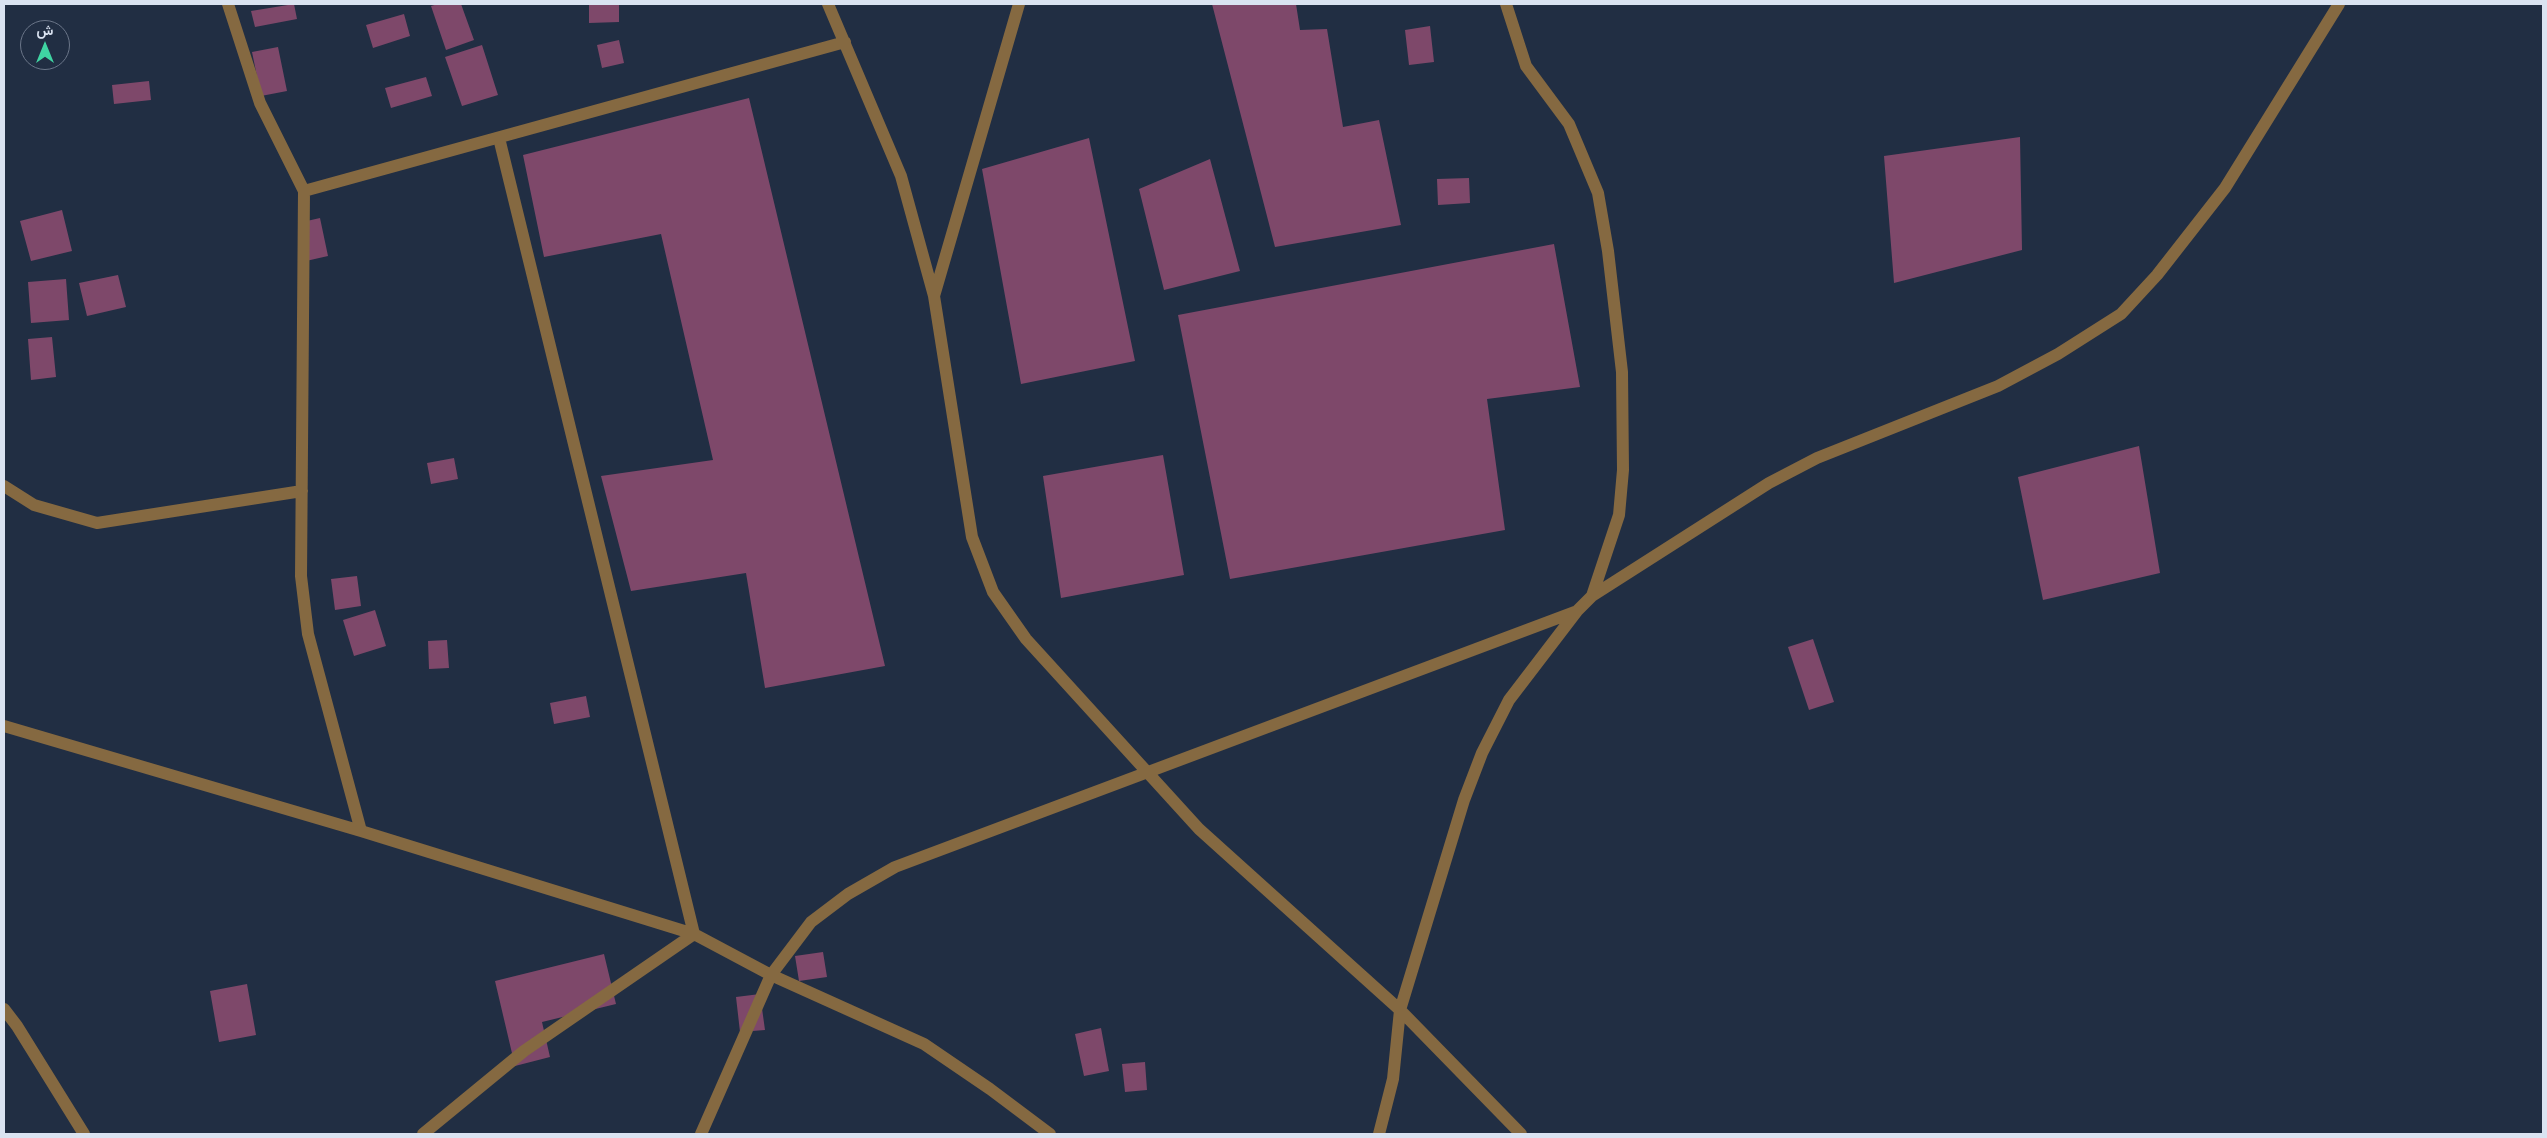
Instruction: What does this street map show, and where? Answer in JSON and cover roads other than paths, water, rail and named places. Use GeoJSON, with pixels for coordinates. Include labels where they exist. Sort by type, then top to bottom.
{"type":"FeatureCollection","features":[{"type":"Feature","properties":{"kind":"street"},"geometry":{"type":"LineString","coordinates":[[228,4],[260,103],[304,191],[301,576],[308,634],[361,831]]}},
{"type":"Feature","properties":{"kind":"street"},"geometry":{"type":"LineString","coordinates":[[828,4],[901,176],[934,296],[972,536],[993,592],[1026,639],[1199,829],[1400,1010],[1521,1134]]}},
{"type":"Feature","properties":{"kind":"street"},"geometry":{"type":"LineString","coordinates":[[934,296],[1019,4]]}},
{"type":"Feature","properties":{"kind":"street"},"geometry":{"type":"LineString","coordinates":[[1506,4],[1526,66],[1569,124],[1598,193],[1608,251],[1622,372],[1623,470],[1619,515],[1592,596]]}},
{"type":"Feature","properties":{"kind":"street"},"geometry":{"type":"LineString","coordinates":[[1380,1134],[1393,1080],[1400,1010],[1464,800],[1482,753],[1509,700],[1577,611],[1592,596],[1769,483],[1817,458],[1998,386],[2058,354],[2121,314],[2157,275],[2225,188],[2339,4]]}},
{"type":"Feature","properties":{"kind":"street"},"geometry":{"type":"LineString","coordinates":[[304,191],[845,42]]}},
{"type":"Feature","properties":{"kind":"street"},"geometry":{"type":"LineString","coordinates":[[499,138],[694,934]]}},
{"type":"Feature","properties":{"kind":"street"},"geometry":{"type":"LineString","coordinates":[[4,486],[34,505],[97,523],[302,491]]}},
{"type":"Feature","properties":{"kind":"street"},"geometry":{"type":"LineString","coordinates":[[701,1134],[771,975],[811,922],[848,894],[895,867],[1577,611]]}},
{"type":"Feature","properties":{"kind":"street"},"geometry":{"type":"LineString","coordinates":[[4,726],[361,831],[694,934],[771,975],[924,1044],[990,1089],[1050,1134]]}},
{"type":"Feature","properties":{"kind":"street"},"geometry":{"type":"LineString","coordinates":[[423,1134],[524,1051],[694,934]]}},
{"type":"Feature","properties":{"kind":"street"},"geometry":{"type":"LineString","coordinates":[[4,1009],[17,1026],[84,1134]]}}]}
